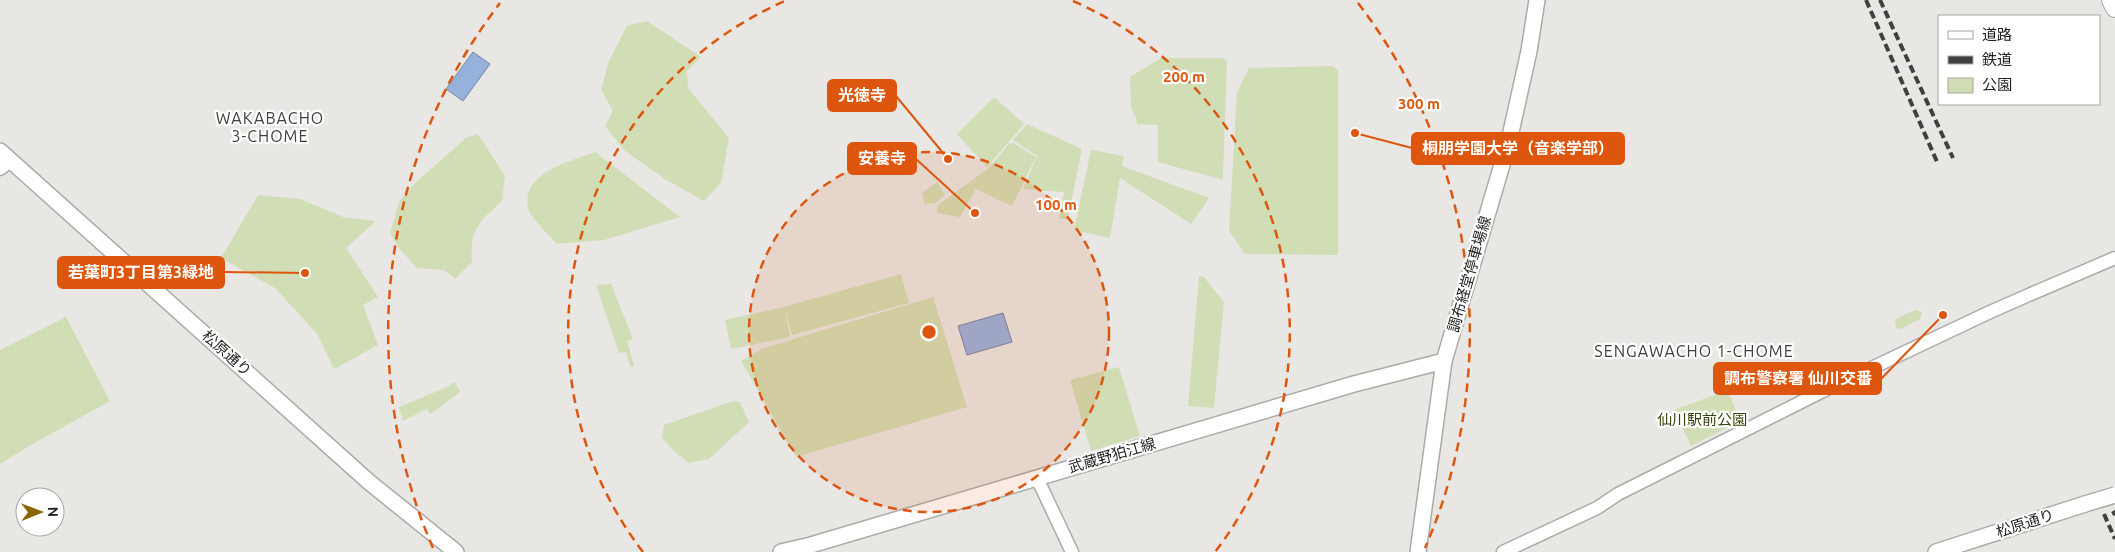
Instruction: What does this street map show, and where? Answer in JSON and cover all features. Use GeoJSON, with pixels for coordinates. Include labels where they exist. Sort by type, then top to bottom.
{"type":"FeatureCollection","features":[{"type":"Feature","properties":{"kind":"highway"},"geometry":{"type":"LineString","coordinates":[[2111,0],[2115,8]]}},
{"type":"Feature","properties":{"kind":"main road","name":"調布経堂停車場線"},"geometry":{"type":"LineString","coordinates":[[1418,552],[1444,361],[1509,141],[1529,51],[1537,0]]}},
{"type":"Feature","properties":{"kind":"main road","name":"松原通り"},"geometry":{"type":"LineString","coordinates":[[4,161],[369,482],[456,552]]}},
{"type":"Feature","properties":{"kind":"main road","name":"武蔵野狛江線"},"geometry":{"type":"LineString","coordinates":[[781,552],[811,545],[1354,384],[1444,361]]}},
{"type":"Feature","properties":{"kind":"main road","name":"松原通り"},"geometry":{"type":"LineString","coordinates":[[1936,552],[2115,495]]}},
{"type":"Feature","properties":{"kind":"street"},"geometry":{"type":"LineString","coordinates":[[1503,552],[1597,508],[1618,494],[1823,391],[1990,312],[2115,258]]}},
{"type":"Feature","properties":{"kind":"street"},"geometry":{"type":"LineString","coordinates":[[1037,478],[1072,552]]}},
{"type":"Feature","properties":{"kind":"green space"},"geometry":{"type":"Polygon","coordinates":[[[647,21],[701,57],[687,71],[688,88],[729,138],[721,183],[704,201],[665,179],[625,151],[605,126],[613,111],[601,90],[609,61],[627,26],[647,21]]]}},
{"type":"Feature","properties":{"kind":"green space"},"geometry":{"type":"Polygon","coordinates":[[[1161,58],[1222,58],[1227,61],[1223,180],[1158,162],[1158,125],[1137,124],[1136,117],[1131,109],[1130,77],[1161,58]]]}},
{"type":"Feature","properties":{"kind":"green space"},"geometry":{"type":"Polygon","coordinates":[[[1333,66],[1338,70],[1338,255],[1245,254],[1229,231],[1237,92],[1249,68],[1333,66]]]}},
{"type":"Feature","properties":{"kind":"green space"},"geometry":{"type":"Polygon","coordinates":[[[994,97],[1024,124],[987,167],[957,134],[994,97]]]}},
{"type":"Feature","properties":{"kind":"green space"},"geometry":{"type":"Polygon","coordinates":[[[1027,124],[1082,149],[1068,219],[1059,219],[1064,192],[1023,189],[1037,156],[1013,140],[1027,124]]]}},
{"type":"Feature","properties":{"kind":"green space"},"geometry":{"type":"Polygon","coordinates":[[[478,134],[505,176],[502,201],[487,215],[478,227],[473,241],[472,262],[455,279],[444,270],[417,268],[399,248],[390,233],[399,202],[415,183],[466,138],[478,134]]]}},
{"type":"Feature","properties":{"kind":"green space"},"geometry":{"type":"Polygon","coordinates":[[[1013,143],[1036,157],[1012,206],[976,189],[960,217],[937,213],[937,206],[989,168],[1009,144],[1013,143]]]}},
{"type":"Feature","properties":{"kind":"green space"},"geometry":{"type":"Polygon","coordinates":[[[1091,150],[1124,156],[1122,166],[1209,198],[1191,224],[1120,178],[1110,238],[1074,230],[1091,150]]]}},
{"type":"Feature","properties":{"kind":"green space"},"geometry":{"type":"Polygon","coordinates":[[[595,152],[680,217],[604,240],[557,244],[529,211],[527,198],[531,187],[538,178],[549,171],[595,152]]]}},
{"type":"Feature","properties":{"kind":"green space"},"geometry":{"type":"Polygon","coordinates":[[[937,182],[945,195],[935,203],[925,204],[922,193],[937,182]]]}},
{"type":"Feature","properties":{"kind":"green space"},"geometry":{"type":"Polygon","coordinates":[[[258,195],[300,199],[343,217],[376,221],[346,248],[378,297],[363,305],[378,345],[334,369],[318,335],[275,288],[221,258],[258,195]]]}},
{"type":"Feature","properties":{"kind":"green space"},"geometry":{"type":"Polygon","coordinates":[[[901,274],[909,303],[792,335],[785,309],[790,337],[731,349],[725,320],[784,307],[901,274]]]}},
{"type":"Feature","properties":{"kind":"green space"},"geometry":{"type":"Polygon","coordinates":[[[1199,276],[1203,276],[1224,302],[1214,408],[1188,406],[1199,276]]]}},
{"type":"Feature","properties":{"kind":"green space"},"geometry":{"type":"Polygon","coordinates":[[[611,284],[633,339],[627,341],[634,366],[630,367],[626,352],[619,353],[596,285],[611,284]]]}},
{"type":"Feature","properties":{"kind":"green space"},"geometry":{"type":"Polygon","coordinates":[[[933,297],[967,407],[796,457],[741,361],[764,348],[933,297]]]}},
{"type":"Feature","properties":{"kind":"green space"},"geometry":{"type":"Polygon","coordinates":[[[1915,310],[1922,312],[1920,319],[1900,329],[1896,328],[1895,319],[1915,310]]]}},
{"type":"Feature","properties":{"kind":"green space"},"geometry":{"type":"Polygon","coordinates":[[[66,317],[110,401],[0,464],[0,350],[66,317]]]}},
{"type":"Feature","properties":{"kind":"green space"},"geometry":{"type":"Polygon","coordinates":[[[1119,367],[1140,436],[1091,451],[1070,380],[1119,367]]]}},
{"type":"Feature","properties":{"kind":"green space"},"geometry":{"type":"Polygon","coordinates":[[[455,382],[460,392],[430,414],[427,409],[403,421],[399,407],[455,382]]]}},
{"type":"Feature","properties":{"kind":"green space","name":"仙川駅前公園"},"geometry":{"type":"Polygon","coordinates":[[[1728,390],[1740,421],[1691,446],[1674,410],[1728,390]]]}},
{"type":"Feature","properties":{"kind":"green space"},"geometry":{"type":"Polygon","coordinates":[[[733,401],[740,402],[749,422],[709,459],[689,463],[662,438],[664,425],[733,401]]]}},
{"type":"Feature","properties":{"kind":"water"},"geometry":{"type":"Polygon","coordinates":[[[473,52],[490,64],[463,101],[446,89],[473,52]]]}},
{"type":"Feature","properties":{"kind":"water"},"geometry":{"type":"Polygon","coordinates":[[[1003,313],[1012,342],[967,355],[958,326],[1003,313]]]}},
{"type":"Feature","properties":{"kind":"railway"},"geometry":{"type":"LineString","coordinates":[[1866,0],[1938,164]]}},
{"type":"Feature","properties":{"kind":"railway"},"geometry":{"type":"LineString","coordinates":[[1880,0],[1953,158]]}},
{"type":"Feature","properties":{"kind":"railway"},"geometry":{"type":"LineString","coordinates":[[2113,511],[2115,515]]}},
{"type":"Feature","properties":{"kind":"railway"},"geometry":{"type":"LineString","coordinates":[[2104,514],[2115,539]]}},
{"type":"Feature","properties":{"kind":"place","name":"桐朋学園大学（音楽学部）"},"geometry":{"type":"Point","coordinates":[1355,133]}},
{"type":"Feature","properties":{"kind":"place","name":"光徳寺"},"geometry":{"type":"Point","coordinates":[948,159]}},
{"type":"Feature","properties":{"kind":"place","name":"安養寺"},"geometry":{"type":"Point","coordinates":[975,213]}},
{"type":"Feature","properties":{"kind":"place","name":"若葉町3丁目第3緑地"},"geometry":{"type":"Point","coordinates":[305,273]}},
{"type":"Feature","properties":{"kind":"place","name":"調布警察署 仙川交番"},"geometry":{"type":"Point","coordinates":[1943,315]}},
{"type":"Feature","properties":{"kind":"district","name":"WAKABACHO 3-CHOME"},"geometry":{"type":"Point","coordinates":[270,127]}},
{"type":"Feature","properties":{"kind":"district","name":"SENGAWACHO 1-CHOME"},"geometry":{"type":"Point","coordinates":[1694,351]}}]}
